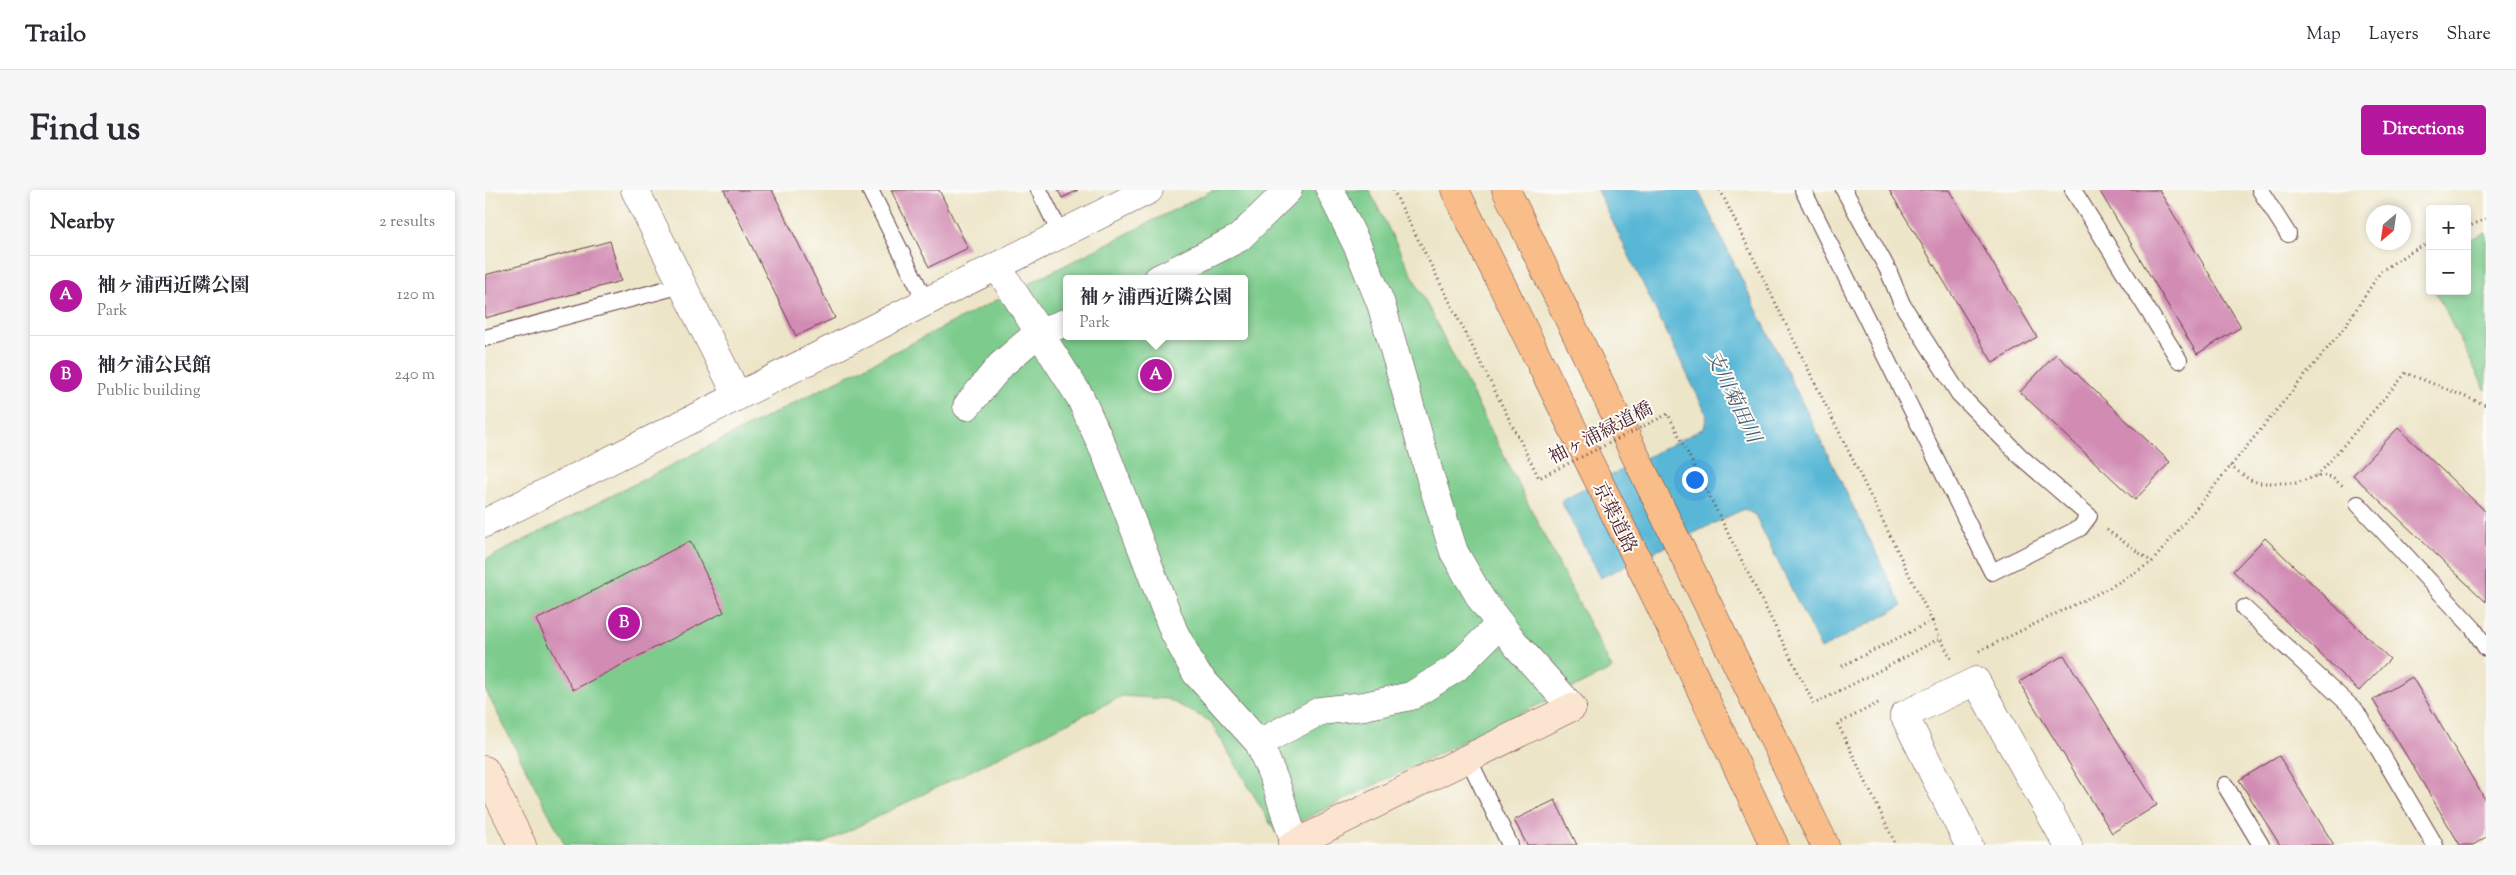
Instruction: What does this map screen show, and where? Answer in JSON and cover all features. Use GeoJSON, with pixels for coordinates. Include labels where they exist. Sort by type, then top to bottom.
{"type":"FeatureCollection","features":[{"type":"Feature","properties":{"kind":"highway","name":"京葉道路"},"geometry":{"type":"LineString","coordinates":[[1455,190],[1650,586],[1774,845]]}},
{"type":"Feature","properties":{"kind":"highway"},"geometry":{"type":"LineString","coordinates":[[1506,190],[1825,845]]}},
{"type":"Feature","properties":{"kind":"street"},"geometry":{"type":"LineString","coordinates":[[635,190],[737,395]]}},
{"type":"Feature","properties":{"kind":"street"},"geometry":{"type":"LineString","coordinates":[[485,523],[1149,190]]}},
{"type":"Feature","properties":{"kind":"street"},"geometry":{"type":"LineString","coordinates":[[1166,275],[1239,238],[1275,205],[1288,190]]}},
{"type":"Feature","properties":{"kind":"street"},"geometry":{"type":"LineString","coordinates":[[997,266],[1080,397],[1107,457],[1174,632],[1196,673],[1259,743],[1276,784],[1305,842],[1571,707],[1517,646],[1481,599],[1454,552],[1430,476],[1381,304],[1358,247],[1329,190]]}},
{"type":"Feature","properties":{"kind":"street"},"geometry":{"type":"LineString","coordinates":[[967,406],[1001,365],[1038,333],[1063,324]]}},
{"type":"Feature","properties":{"kind":"street"},"geometry":{"type":"LineString","coordinates":[[1259,743],[1320,711],[1364,706],[1411,696],[1456,668],[1500,624]]}},
{"type":"Feature","properties":{"kind":"street"},"geometry":{"type":"LineString","coordinates":[[1969,845],[1904,715],[1975,681],[2068,845]]}},
{"type":"Feature","properties":{"kind":"street"},"geometry":{"type":"LineString","coordinates":[[485,770],[521,845]]}},
{"type":"Feature","properties":{"kind":"lane"},"geometry":{"type":"LineString","coordinates":[[870,190],[926,302]]}},
{"type":"Feature","properties":{"kind":"lane"},"geometry":{"type":"LineString","coordinates":[[1039,190],[1061,235]]}},
{"type":"Feature","properties":{"kind":"lane"},"geometry":{"type":"LineString","coordinates":[[1803,190],[1992,572],[2080,528],[2089,516],[2021,457],[1959,394],[1902,304],[1888,270],[1844,190]]}},
{"type":"Feature","properties":{"kind":"lane"},"geometry":{"type":"LineString","coordinates":[[2073,190],[2179,360]]}},
{"type":"Feature","properties":{"kind":"lane"},"geometry":{"type":"LineString","coordinates":[[2260,190],[2288,234]]}},
{"type":"Feature","properties":{"kind":"lane"},"geometry":{"type":"LineString","coordinates":[[485,338],[682,285]]}},
{"type":"Feature","properties":{"kind":"lane"},"geometry":{"type":"LineString","coordinates":[[2358,504],[2473,628],[2486,648]]}},
{"type":"Feature","properties":{"kind":"lane"},"geometry":{"type":"LineString","coordinates":[[2244,608],[2357,711],[2435,845]]}},
{"type":"Feature","properties":{"kind":"lane"},"geometry":{"type":"LineString","coordinates":[[1468,758],[1510,845]]}},
{"type":"Feature","properties":{"kind":"lane"},"geometry":{"type":"LineString","coordinates":[[2225,785],[2261,845]]}},
{"type":"Feature","properties":{"kind":"path","name":"袖ヶ浦緑道橋"},"geometry":{"type":"LineString","coordinates":[[1393,190],[1539,478],[1668,414],[1814,704],[1940,638]]}},
{"type":"Feature","properties":{"kind":"path"},"geometry":{"type":"LineString","coordinates":[[1720,190],[1953,663],[1945,667]]}},
{"type":"Feature","properties":{"kind":"path"},"geometry":{"type":"LineString","coordinates":[[2471,225],[2486,219]]}},
{"type":"Feature","properties":{"kind":"path"},"geometry":{"type":"LineString","coordinates":[[1971,655],[2083,601],[2152,562],[2344,328],[2381,271],[2412,250],[2426,245]]}},
{"type":"Feature","properties":{"kind":"path"},"geometry":{"type":"LineString","coordinates":[[2317,476],[2406,373],[2486,405]]}},
{"type":"Feature","properties":{"kind":"path"},"geometry":{"type":"LineString","coordinates":[[2230,466],[2250,480],[2259,483],[2296,482],[2317,476],[2331,477],[2347,490],[2358,504]]}},
{"type":"Feature","properties":{"kind":"path"},"geometry":{"type":"LineString","coordinates":[[2089,516],[2152,562]]}},
{"type":"Feature","properties":{"kind":"path"},"geometry":{"type":"LineString","coordinates":[[1842,666],[1932,621]]}},
{"type":"Feature","properties":{"kind":"path"},"geometry":{"type":"LineString","coordinates":[[1879,702],[1838,724],[1896,845]]}},
{"type":"Feature","properties":{"kind":"green space"},"geometry":{"type":"Polygon","coordinates":[[[1213,190],[1369,190],[1612,669],[1276,833],[1210,721],[1167,699],[1122,696],[820,845],[565,845],[485,689],[485,560],[1213,190]]]}},
{"type":"Feature","properties":{"kind":"green space"},"geometry":{"type":"Polygon","coordinates":[[[2486,232],[2486,391],[2437,295],[2471,295],[2471,239],[2486,232]]]}},
{"type":"Feature","properties":{"kind":"water","name":"支川菊田川"},"geometry":{"type":"Polygon","coordinates":[[[1597,190],[1698,190],[1902,606],[1821,649],[1755,515],[1744,509],[1600,578],[1561,501],[1704,428],[1707,415],[1597,190]]]}},
{"type":"Feature","properties":{"kind":"building"},"geometry":{"type":"Polygon","coordinates":[[[724,190],[772,190],[835,318],[796,336],[724,190]]]}},
{"type":"Feature","properties":{"kind":"building"},"geometry":{"type":"Polygon","coordinates":[[[891,190],[939,190],[968,248],[929,267],[891,190]]]}},
{"type":"Feature","properties":{"kind":"building"},"geometry":{"type":"Polygon","coordinates":[[[1058,190],[1078,190],[1062,198],[1058,190]]]}},
{"type":"Feature","properties":{"kind":"building"},"geometry":{"type":"Polygon","coordinates":[[[1889,190],[1949,190],[2037,337],[1993,363],[1889,190]]]}},
{"type":"Feature","properties":{"kind":"building"},"geometry":{"type":"Polygon","coordinates":[[[2099,190],[2159,190],[2241,327],[2197,354],[2099,190]]]}},
{"type":"Feature","properties":{"kind":"building"},"geometry":{"type":"Polygon","coordinates":[[[610,241],[621,281],[485,318],[485,275],[610,241]]]}},
{"type":"Feature","properties":{"kind":"building"},"geometry":{"type":"Polygon","coordinates":[[[2056,354],[2170,462],[2135,500],[2020,392],[2056,354]]]}},
{"type":"Feature","properties":{"kind":"building"},"geometry":{"type":"Polygon","coordinates":[[[2398,428],[2486,512],[2486,602],[2353,475],[2398,428]]]}},
{"type":"Feature","properties":{"kind":"building"},"geometry":{"type":"Polygon","coordinates":[[[2265,538],[2390,659],[2359,691],[2233,571],[2265,538]]]}},
{"type":"Feature","properties":{"kind":"building"},"geometry":{"type":"Polygon","coordinates":[[[690,541],[724,612],[573,690],[536,620],[690,541]]]}},
{"type":"Feature","properties":{"kind":"building"},"geometry":{"type":"Polygon","coordinates":[[[2064,655],[2157,805],[2112,833],[2019,682],[2064,655]]]}},
{"type":"Feature","properties":{"kind":"building"},"geometry":{"type":"Polygon","coordinates":[[[2412,677],[2486,801],[2486,837],[2473,845],[2460,845],[2373,700],[2412,677]]]}},
{"type":"Feature","properties":{"kind":"building"},"geometry":{"type":"Polygon","coordinates":[[[2279,756],[2334,845],[2280,845],[2239,780],[2279,756]]]}},
{"type":"Feature","properties":{"kind":"building"},"geometry":{"type":"Polygon","coordinates":[[[1555,800],[1577,845],[1527,845],[1514,820],[1555,800]]]}},
{"type":"Feature","properties":{"kind":"place","name":"袖ヶ浦西近隣公園"},"geometry":{"type":"Point","coordinates":[1156,375]}},
{"type":"Feature","properties":{"kind":"place","name":"袖ケ浦公民館"},"geometry":{"type":"Point","coordinates":[624,623]}}]}
